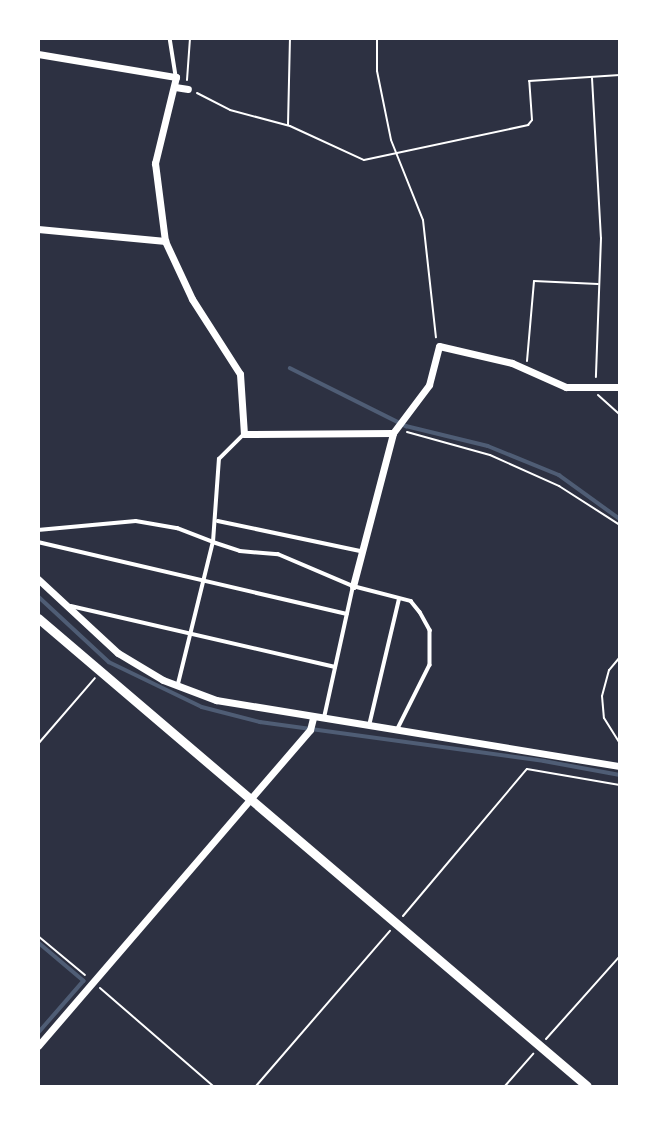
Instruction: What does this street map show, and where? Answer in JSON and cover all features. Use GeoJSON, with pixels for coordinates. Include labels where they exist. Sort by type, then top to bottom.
{"type":"FeatureCollection","features":[{"type":"Feature","properties":{"kind":"street"},"geometry":{"type":"LineString","coordinates":[[38,54],[176,77],[159,132],[155,163],[165,241],[192,299],[240,374],[244,434],[395,429]]}},
{"type":"Feature","properties":{"kind":"street"},"geometry":{"type":"LineString","coordinates":[[175,86],[187,89]]}},
{"type":"Feature","properties":{"kind":"street"},"geometry":{"type":"LineString","coordinates":[[38,229],[165,241]]}},
{"type":"Feature","properties":{"kind":"street"},"geometry":{"type":"LineString","coordinates":[[353,586],[395,429],[429,385],[439,346],[526,369],[559,385],[595,389],[620,387]]}},
{"type":"Feature","properties":{"kind":"street"},"geometry":{"type":"LineString","coordinates":[[38,579],[118,653],[178,686],[231,705],[620,766]]}},
{"type":"Feature","properties":{"kind":"street"},"geometry":{"type":"LineString","coordinates":[[38,618],[587,1087]]}},
{"type":"Feature","properties":{"kind":"street"},"geometry":{"type":"LineString","coordinates":[[38,1046],[310,730],[313,719]]}},
{"type":"Feature","properties":{"kind":"lane"},"geometry":{"type":"LineString","coordinates":[[170,38],[176,77]]}},
{"type":"Feature","properties":{"kind":"lane"},"geometry":{"type":"LineString","coordinates":[[178,686],[218,522],[219,459],[244,434]]}},
{"type":"Feature","properties":{"kind":"lane"},"geometry":{"type":"LineString","coordinates":[[38,530],[136,521],[177,528],[240,551],[278,554],[353,586],[411,601],[430,630],[430,664],[397,731]]}},
{"type":"Feature","properties":{"kind":"lane"},"geometry":{"type":"LineString","coordinates":[[218,522],[362,552]]}},
{"type":"Feature","properties":{"kind":"lane"},"geometry":{"type":"LineString","coordinates":[[38,542],[347,614]]}},
{"type":"Feature","properties":{"kind":"lane"},"geometry":{"type":"LineString","coordinates":[[323,720],[353,586]]}},
{"type":"Feature","properties":{"kind":"lane"},"geometry":{"type":"LineString","coordinates":[[369,727],[399,599]]}},
{"type":"Feature","properties":{"kind":"lane"},"geometry":{"type":"LineString","coordinates":[[64,604],[335,667]]}},
{"type":"Feature","properties":{"kind":"path"},"geometry":{"type":"LineString","coordinates":[[190,38],[187,89],[230,110],[288,125],[348,157],[379,159],[528,125],[532,120],[529,81],[620,75]]}},
{"type":"Feature","properties":{"kind":"path"},"geometry":{"type":"LineString","coordinates":[[288,125],[290,38]]}},
{"type":"Feature","properties":{"kind":"path"},"geometry":{"type":"LineString","coordinates":[[377,38],[377,71],[391,140],[423,220],[439,346]]}},
{"type":"Feature","properties":{"kind":"path"},"geometry":{"type":"LineString","coordinates":[[592,77],[600,210],[595,389],[620,415]]}},
{"type":"Feature","properties":{"kind":"path"},"geometry":{"type":"LineString","coordinates":[[526,369],[534,281],[599,284]]}},
{"type":"Feature","properties":{"kind":"path"},"geometry":{"type":"LineString","coordinates":[[395,429],[490,455],[559,486],[620,525]]}},
{"type":"Feature","properties":{"kind":"path"},"geometry":{"type":"LineString","coordinates":[[620,657],[609,670],[602,708],[620,744]]}},
{"type":"Feature","properties":{"kind":"path"},"geometry":{"type":"LineString","coordinates":[[38,744],[101,671]]}},
{"type":"Feature","properties":{"kind":"path"},"geometry":{"type":"LineString","coordinates":[[256,1087],[527,769],[620,785]]}},
{"type":"Feature","properties":{"kind":"path"},"geometry":{"type":"LineString","coordinates":[[38,936],[213,1087]]}},
{"type":"Feature","properties":{"kind":"path"},"geometry":{"type":"LineString","coordinates":[[505,1087],[620,956]]}},
{"type":"Feature","properties":{"kind":"waterway"},"geometry":{"type":"LineString","coordinates":[[290,368],[406,426],[488,446],[559,475],[620,519]]}},
{"type":"Feature","properties":{"kind":"waterway"},"geometry":{"type":"LineString","coordinates":[[38,596],[109,662],[202,707],[260,722],[544,761],[620,775]]}},
{"type":"Feature","properties":{"kind":"waterway"},"geometry":{"type":"LineString","coordinates":[[38,942],[84,981],[38,1034]]}}]}
